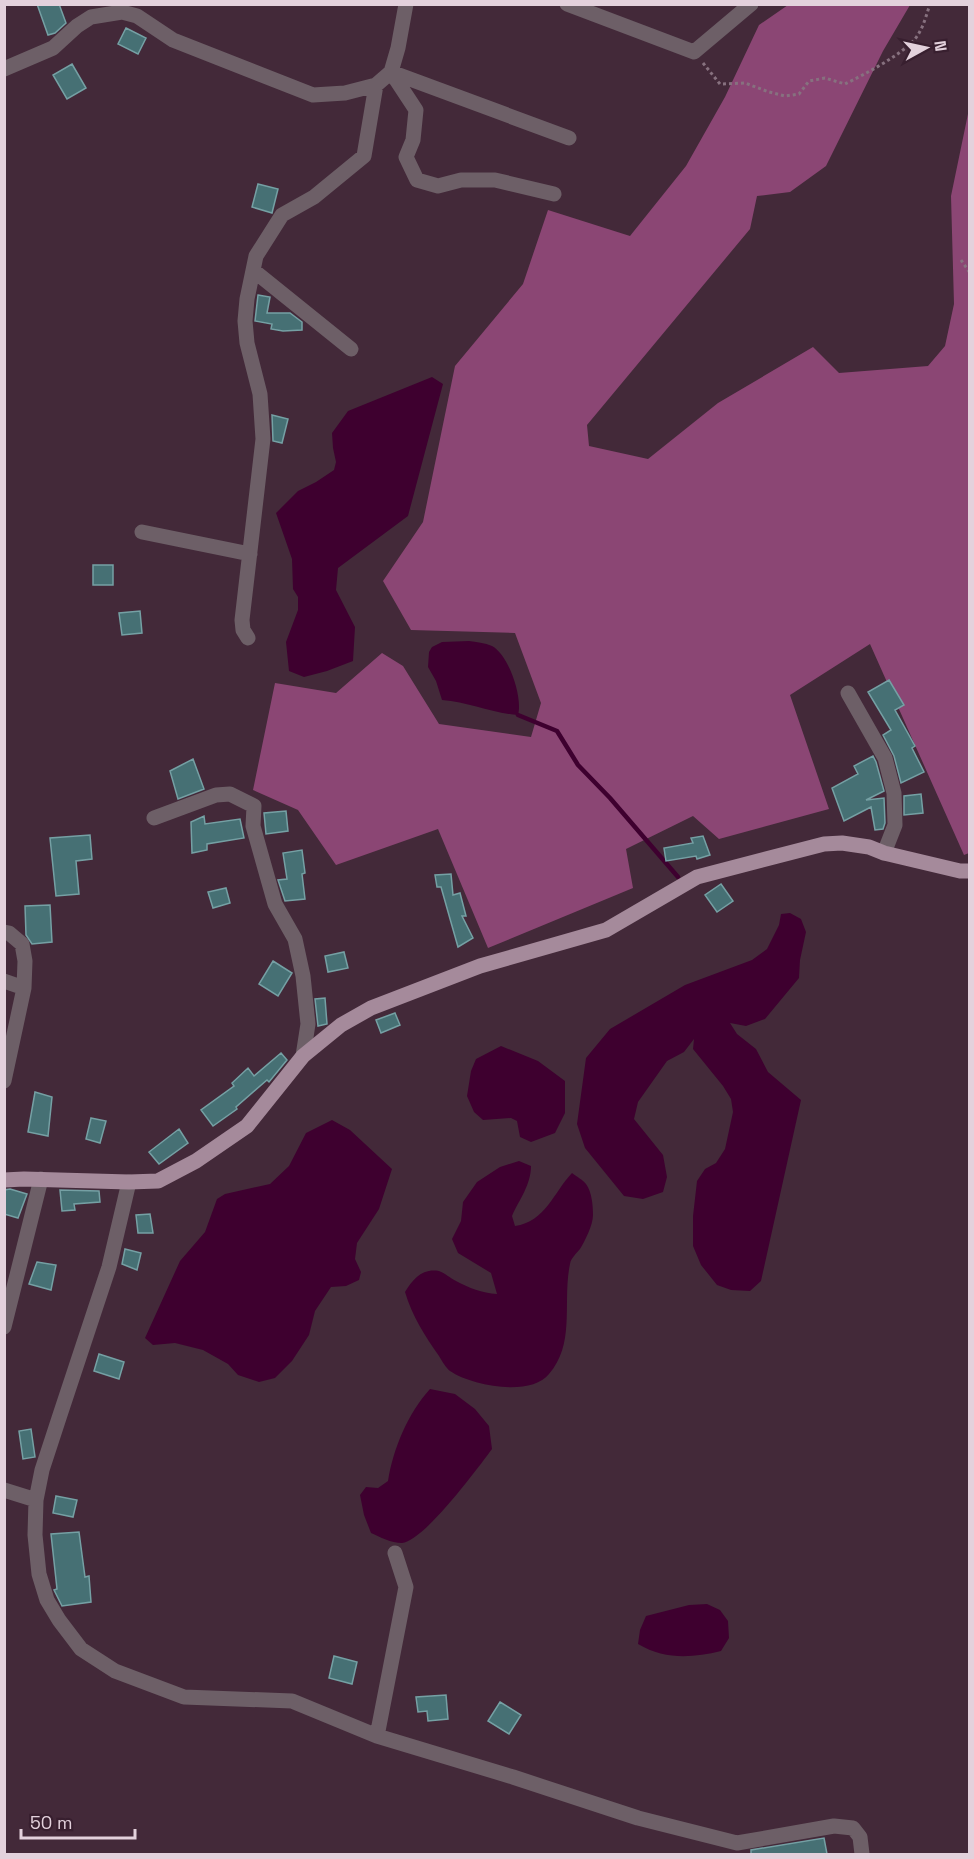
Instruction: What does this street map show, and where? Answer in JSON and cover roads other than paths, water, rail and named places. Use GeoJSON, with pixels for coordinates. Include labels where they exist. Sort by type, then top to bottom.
{"type":"FeatureCollection","features":[{"type":"Feature","properties":{"kind":"main road"},"geometry":{"type":"LineString","coordinates":[[4,1180],[158,1181],[196,1161],[247,1126],[303,1056],[341,1025],[371,1008],[480,966],[606,930],[697,877],[824,844],[842,843],[869,847],[884,853],[960,871],[969,871]]}},
{"type":"Feature","properties":{"kind":"street"},"geometry":{"type":"LineString","coordinates":[[4,69],[53,48],[77,26],[91,17],[122,12],[137,16],[173,40],[313,95],[345,93],[376,85],[391,72],[406,4]]}},
{"type":"Feature","properties":{"kind":"street"},"geometry":{"type":"LineString","coordinates":[[567,4],[694,52],[751,4]]}},
{"type":"Feature","properties":{"kind":"street"},"geometry":{"type":"LineString","coordinates":[[391,72],[568,138]]}},
{"type":"Feature","properties":{"kind":"street"},"geometry":{"type":"LineString","coordinates":[[391,72],[416,110],[413,140],[405,157],[417,180],[438,186],[461,180],[495,180],[554,194]]}},
{"type":"Feature","properties":{"kind":"street"},"geometry":{"type":"LineString","coordinates":[[248,638],[243,630],[242,620],[263,439],[260,394],[247,343],[245,321],[256,256],[282,215],[314,197],[364,156],[376,85]]}},
{"type":"Feature","properties":{"kind":"street"},"geometry":{"type":"LineString","coordinates":[[253,270],[351,349]]}},
{"type":"Feature","properties":{"kind":"street"},"geometry":{"type":"LineString","coordinates":[[142,532],[250,554]]}},
{"type":"Feature","properties":{"kind":"street"},"geometry":{"type":"LineString","coordinates":[[848,693],[885,758],[894,793],[895,825],[884,853]]}},
{"type":"Feature","properties":{"kind":"street"},"geometry":{"type":"LineString","coordinates":[[154,818],[216,795],[230,794],[254,806],[253,826],[275,904],[295,939],[303,976],[308,1024],[303,1056]]}},
{"type":"Feature","properties":{"kind":"street"},"geometry":{"type":"LineString","coordinates":[[4,932],[9,933],[22,944],[25,962],[24,988],[11,1018],[4,1081]]}},
{"type":"Feature","properties":{"kind":"street"},"geometry":{"type":"LineString","coordinates":[[4,981],[24,988]]}},
{"type":"Feature","properties":{"kind":"street"},"geometry":{"type":"LineString","coordinates":[[4,1327],[41,1179]]}},
{"type":"Feature","properties":{"kind":"street"},"geometry":{"type":"LineString","coordinates":[[129,1182],[109,1267],[55,1428],[42,1470],[36,1500],[35,1536],[39,1574],[47,1600],[58,1620],[81,1649],[116,1671],[184,1697],[292,1701],[377,1736],[638,1818],[737,1843],[834,1826],[853,1828],[860,1837],[862,1854]]}},
{"type":"Feature","properties":{"kind":"street"},"geometry":{"type":"LineString","coordinates":[[4,1490],[36,1500]]}},
{"type":"Feature","properties":{"kind":"street"},"geometry":{"type":"LineString","coordinates":[[377,1736],[406,1587],[395,1553]]}},
{"type":"Feature","properties":{"kind":"waterway"},"geometry":{"type":"LineString","coordinates":[[518,715],[557,731],[578,765],[610,798],[678,877]]}}]}
